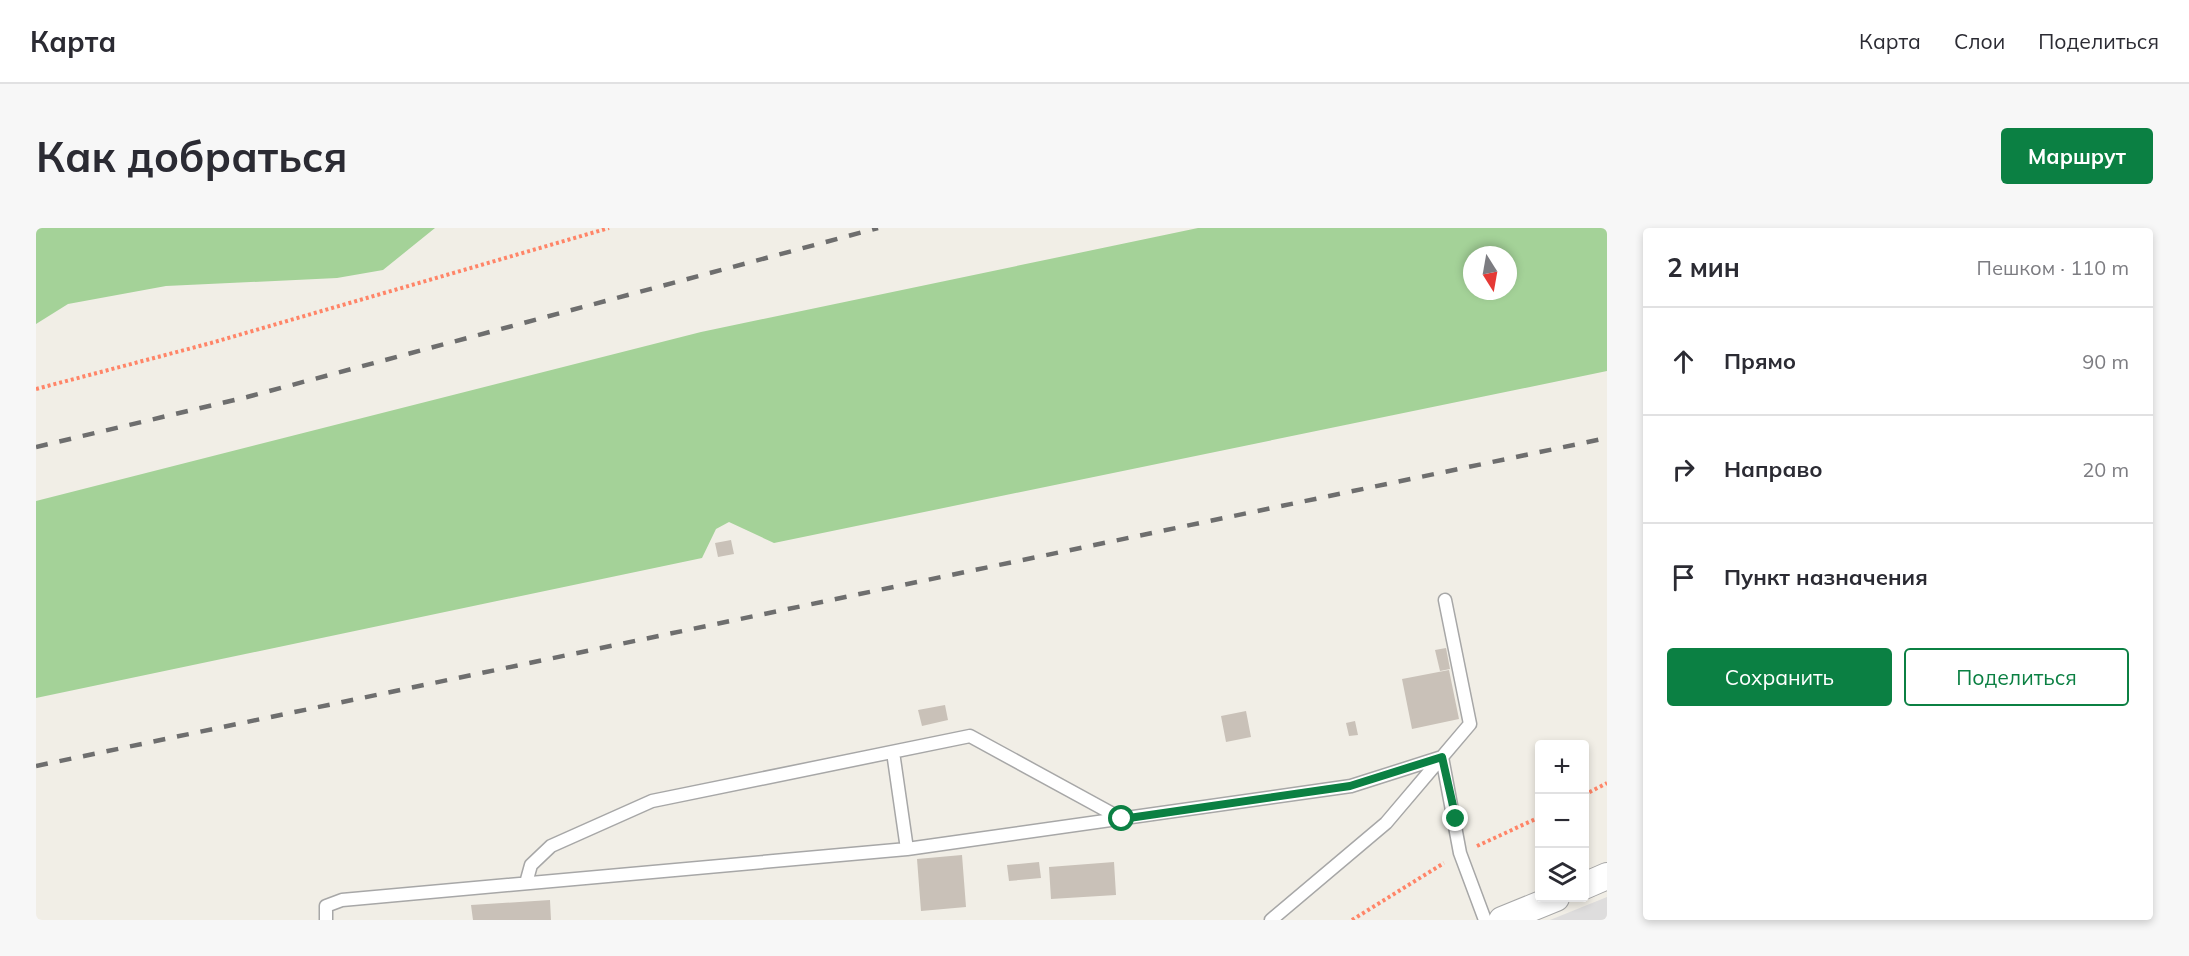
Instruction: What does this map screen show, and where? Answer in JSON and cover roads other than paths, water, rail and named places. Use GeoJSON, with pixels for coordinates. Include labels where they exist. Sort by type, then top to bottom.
{"type":"FeatureCollection","features":[{"type":"Feature","properties":{"kind":"street"},"geometry":{"type":"LineString","coordinates":[[1589,884],[1607,876]]}},
{"type":"Feature","properties":{"kind":"street"},"geometry":{"type":"LineString","coordinates":[[1502,920],[1544,902]]}},
{"type":"Feature","properties":{"kind":"lane"},"geometry":{"type":"LineString","coordinates":[[1271,920],[1386,823],[1470,724],[1445,600]]}},
{"type":"Feature","properties":{"kind":"lane"},"geometry":{"type":"LineString","coordinates":[[526,883],[531,865],[551,846],[652,801],[969,736],[1122,819]]}},
{"type":"Feature","properties":{"kind":"lane"},"geometry":{"type":"LineString","coordinates":[[892,752],[907,849]]}},
{"type":"Feature","properties":{"kind":"lane"},"geometry":{"type":"LineString","coordinates":[[326,920],[326,906],[342,900],[907,849],[1350,786],[1442,757]]}},
{"type":"Feature","properties":{"kind":"lane"},"geometry":{"type":"LineString","coordinates":[[1442,757],[1460,853],[1485,920]]}},
{"type":"Feature","properties":{"kind":"railway"},"geometry":{"type":"LineString","coordinates":[[36,447],[247,397],[878,228]]}},
{"type":"Feature","properties":{"kind":"railway"},"geometry":{"type":"LineString","coordinates":[[36,766],[1607,438]]}}]}
